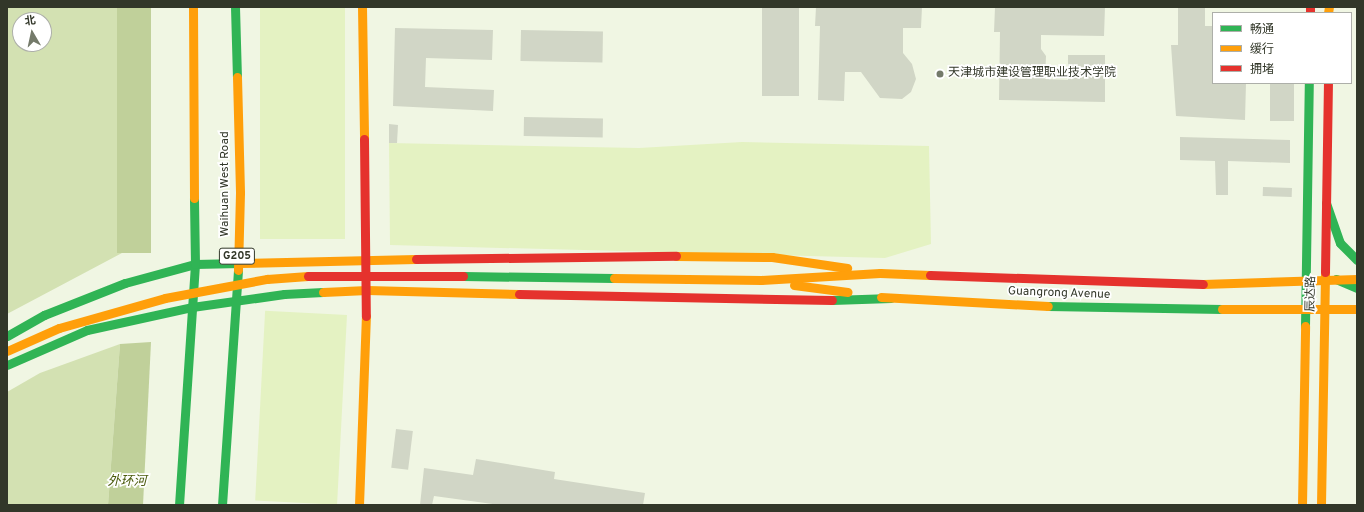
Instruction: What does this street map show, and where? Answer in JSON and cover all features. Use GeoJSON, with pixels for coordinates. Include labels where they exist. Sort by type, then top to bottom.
{"type":"FeatureCollection","features":[{"type":"Feature","properties":{"kind":"main road"},"geometry":{"type":"LineString","coordinates":[[179,505],[195,264],[193,7]]}},
{"type":"Feature","properties":{"kind":"main road","name":"Waihuan West Road"},"geometry":{"type":"LineString","coordinates":[[222,505],[237,300],[240,194],[234,7]]}},
{"type":"Feature","properties":{"kind":"main road"},"geometry":{"type":"LineString","coordinates":[[359,505],[367,290],[362,7]]}},
{"type":"Feature","properties":{"kind":"main road","name":"辰达路"},"geometry":{"type":"LineString","coordinates":[[1302,505],[1309,84]]}},
{"type":"Feature","properties":{"kind":"main road","name":"辰达路"},"geometry":{"type":"LineString","coordinates":[[1321,505],[1328,84]]}},
{"type":"Feature","properties":{"kind":"main road"},"geometry":{"type":"LineString","coordinates":[[1326,203],[1337,238],[1357,260]]}},
{"type":"Feature","properties":{"kind":"main road"},"geometry":{"type":"LineString","coordinates":[[1307,204],[1314,242],[1324,266],[1337,280],[1357,288]]}},
{"type":"Feature","properties":{"kind":"main road"},"geometry":{"type":"LineString","coordinates":[[7,336],[44,315],[125,283],[195,264],[237,261],[610,255],[772,257],[880,273]]}},
{"type":"Feature","properties":{"kind":"main road"},"geometry":{"type":"LineString","coordinates":[[7,351],[59,328],[165,298],[275,279],[330,274],[392,273],[762,280],[880,273]]}},
{"type":"Feature","properties":{"kind":"main road","name":"Guangrong Avenue"},"geometry":{"type":"LineString","coordinates":[[880,273],[1096,283],[1357,280]]}},
{"type":"Feature","properties":{"kind":"main road","name":"Guangrong Avenue"},"geometry":{"type":"LineString","coordinates":[[762,280],[891,298],[1107,308],[1305,310],[1357,309]]}},
{"type":"Feature","properties":{"kind":"main road"},"geometry":{"type":"LineString","coordinates":[[7,365],[87,330],[192,307],[284,294],[367,290],[794,301],[891,298]]}},
{"type":"Feature","properties":{"kind":"shaded area"},"geometry":{"type":"Polygon","coordinates":[[[7,7],[117,7],[122,253],[7,314],[7,7]]]}},
{"type":"Feature","properties":{"kind":"shaded area"},"geometry":{"type":"Polygon","coordinates":[[[260,7],[345,7],[345,239],[260,239],[260,7]]]}},
{"type":"Feature","properties":{"kind":"shaded area"},"geometry":{"type":"Polygon","coordinates":[[[742,142],[929,146],[931,244],[885,258],[390,245],[389,143],[639,148],[742,142]]]}},
{"type":"Feature","properties":{"kind":"shaded area"},"geometry":{"type":"Polygon","coordinates":[[[265,311],[347,315],[337,505],[255,500],[265,311]]]}},
{"type":"Feature","properties":{"kind":"shaded area"},"geometry":{"type":"Polygon","coordinates":[[[120,344],[108,505],[7,505],[7,392],[40,373],[120,344]]]}},
{"type":"Feature","properties":{"kind":"water"},"geometry":{"type":"Polygon","coordinates":[[[117,7],[151,7],[151,253],[117,253],[117,7]]]}},
{"type":"Feature","properties":{"kind":"water","name":"外环河"},"geometry":{"type":"Polygon","coordinates":[[[151,342],[143,505],[108,505],[120,344],[151,342]]]}},
{"type":"Feature","properties":{"kind":"building"},"geometry":{"type":"Polygon","coordinates":[[[762,7],[799,7],[799,96],[762,96],[762,7]]]}},
{"type":"Feature","properties":{"kind":"building"},"geometry":{"type":"Polygon","coordinates":[[[816,7],[922,7],[921,28],[903,28],[903,53],[912,64],[916,79],[911,92],[902,99],[880,98],[861,72],[845,72],[844,101],[818,100],[820,26],[815,26],[816,7]]]}},
{"type":"Feature","properties":{"kind":"building"},"geometry":{"type":"Polygon","coordinates":[[[995,7],[1105,7],[1104,36],[1041,35],[1041,49],[1046,56],[1045,79],[1068,80],[1068,55],[1105,55],[1105,102],[999,100],[1000,32],[994,32],[995,7]]]}},
{"type":"Feature","properties":{"kind":"building"},"geometry":{"type":"Polygon","coordinates":[[[1178,7],[1205,7],[1205,26],[1212,26],[1212,84],[1246,84],[1245,120],[1176,116],[1171,45],[1178,45],[1178,7]]]}},
{"type":"Feature","properties":{"kind":"building"},"geometry":{"type":"Polygon","coordinates":[[[395,28],[493,30],[492,60],[426,58],[425,87],[494,90],[493,111],[393,106],[395,28]]]}},
{"type":"Feature","properties":{"kind":"building"},"geometry":{"type":"Polygon","coordinates":[[[521,30],[603,31],[602,62],[520,61],[521,30]]]}},
{"type":"Feature","properties":{"kind":"building"},"geometry":{"type":"Polygon","coordinates":[[[1270,84],[1294,84],[1294,121],[1270,121],[1270,84]]]}},
{"type":"Feature","properties":{"kind":"building"},"geometry":{"type":"Polygon","coordinates":[[[524,117],[603,118],[603,137],[524,136],[524,117]]]}},
{"type":"Feature","properties":{"kind":"building"},"geometry":{"type":"Polygon","coordinates":[[[389,124],[398,125],[397,143],[389,143],[389,124]]]}},
{"type":"Feature","properties":{"kind":"building"},"geometry":{"type":"Polygon","coordinates":[[[1180,137],[1290,140],[1290,163],[1228,161],[1228,195],[1216,195],[1215,161],[1180,160],[1180,137]]]}},
{"type":"Feature","properties":{"kind":"building"},"geometry":{"type":"Polygon","coordinates":[[[1263,187],[1292,188],[1292,197],[1263,196],[1263,187]]]}},
{"type":"Feature","properties":{"kind":"building"},"geometry":{"type":"Polygon","coordinates":[[[396,429],[413,431],[408,470],[391,468],[396,429]]]}},
{"type":"Feature","properties":{"kind":"building"},"geometry":{"type":"Polygon","coordinates":[[[476,459],[555,472],[554,479],[645,493],[643,505],[500,505],[434,496],[432,505],[420,505],[424,468],[473,475],[476,459]]]}},
{"type":"Feature","properties":{"kind":"traffic: fast"},"geometry":{"type":"LineString","coordinates":[[235,7],[237,77]]}},
{"type":"Feature","properties":{"kind":"traffic: fast"},"geometry":{"type":"LineString","coordinates":[[1305,326],[1309,84]]}},
{"type":"Feature","properties":{"kind":"traffic: fast"},"geometry":{"type":"LineString","coordinates":[[179,505],[195,264],[194,198]]}},
{"type":"Feature","properties":{"kind":"traffic: fast"},"geometry":{"type":"LineString","coordinates":[[1326,203],[1340,243],[1357,260]]}},
{"type":"Feature","properties":{"kind":"traffic: fast"},"geometry":{"type":"LineString","coordinates":[[7,336],[44,315],[125,283],[195,264],[240,263]]}},
{"type":"Feature","properties":{"kind":"traffic: fast"},"geometry":{"type":"LineString","coordinates":[[222,505],[238,270]]}},
{"type":"Feature","properties":{"kind":"traffic: fast"},"geometry":{"type":"LineString","coordinates":[[463,276],[614,278]]}},
{"type":"Feature","properties":{"kind":"traffic: fast"},"geometry":{"type":"LineString","coordinates":[[1336,279],[1357,288]]}},
{"type":"Feature","properties":{"kind":"traffic: fast"},"geometry":{"type":"LineString","coordinates":[[7,365],[87,330],[192,307],[284,294],[323,292]]}},
{"type":"Feature","properties":{"kind":"traffic: fast"},"geometry":{"type":"LineString","coordinates":[[832,300],[891,298]]}},
{"type":"Feature","properties":{"kind":"traffic: fast"},"geometry":{"type":"LineString","coordinates":[[1048,306],[1222,309]]}},
{"type":"Feature","properties":{"kind":"traffic: slow"},"geometry":{"type":"LineString","coordinates":[[193,7],[194,198]]}},
{"type":"Feature","properties":{"kind":"traffic: slow"},"geometry":{"type":"LineString","coordinates":[[362,7],[364,139]]}},
{"type":"Feature","properties":{"kind":"traffic: slow"},"geometry":{"type":"LineString","coordinates":[[1328,12],[1329,7]]}},
{"type":"Feature","properties":{"kind":"traffic: slow"},"geometry":{"type":"LineString","coordinates":[[237,77],[240,193],[238,270]]}},
{"type":"Feature","properties":{"kind":"traffic: slow"},"geometry":{"type":"LineString","coordinates":[[676,256],[772,257],[847,268]]}},
{"type":"Feature","properties":{"kind":"traffic: slow"},"geometry":{"type":"LineString","coordinates":[[240,263],[416,259]]}},
{"type":"Feature","properties":{"kind":"traffic: slow"},"geometry":{"type":"LineString","coordinates":[[1321,505],[1325,272]]}},
{"type":"Feature","properties":{"kind":"traffic: slow"},"geometry":{"type":"LineString","coordinates":[[614,278],[761,280],[880,273],[930,275]]}},
{"type":"Feature","properties":{"kind":"traffic: slow"},"geometry":{"type":"LineString","coordinates":[[7,351],[59,328],[165,298],[267,279],[308,276]]}},
{"type":"Feature","properties":{"kind":"traffic: slow"},"geometry":{"type":"LineString","coordinates":[[1203,284],[1357,279]]}},
{"type":"Feature","properties":{"kind":"traffic: slow"},"geometry":{"type":"LineString","coordinates":[[794,285],[848,292]]}},
{"type":"Feature","properties":{"kind":"traffic: slow"},"geometry":{"type":"LineString","coordinates":[[323,292],[367,290],[519,294]]}},
{"type":"Feature","properties":{"kind":"traffic: slow"},"geometry":{"type":"LineString","coordinates":[[881,297],[1048,306]]}},
{"type":"Feature","properties":{"kind":"traffic: slow"},"geometry":{"type":"LineString","coordinates":[[1222,309],[1357,309]]}},
{"type":"Feature","properties":{"kind":"traffic: slow"},"geometry":{"type":"LineString","coordinates":[[359,505],[366,316]]}},
{"type":"Feature","properties":{"kind":"traffic: slow"},"geometry":{"type":"LineString","coordinates":[[1302,505],[1305,326]]}},
{"type":"Feature","properties":{"kind":"traffic: jam"},"geometry":{"type":"LineString","coordinates":[[1310,7],[1310,12]]}},
{"type":"Feature","properties":{"kind":"traffic: jam"},"geometry":{"type":"LineString","coordinates":[[1325,272],[1328,84]]}},
{"type":"Feature","properties":{"kind":"traffic: jam"},"geometry":{"type":"LineString","coordinates":[[364,139],[366,316]]}},
{"type":"Feature","properties":{"kind":"traffic: jam"},"geometry":{"type":"LineString","coordinates":[[416,259],[676,256]]}},
{"type":"Feature","properties":{"kind":"traffic: jam"},"geometry":{"type":"LineString","coordinates":[[930,275],[1203,284]]}},
{"type":"Feature","properties":{"kind":"traffic: jam"},"geometry":{"type":"LineString","coordinates":[[308,276],[463,276]]}},
{"type":"Feature","properties":{"kind":"traffic: jam"},"geometry":{"type":"LineString","coordinates":[[519,294],[832,300]]}},
{"type":"Feature","properties":{"kind":"place","name":"天津城市建设管理职业技术学院"},"geometry":{"type":"Point","coordinates":[940,74]}}]}
